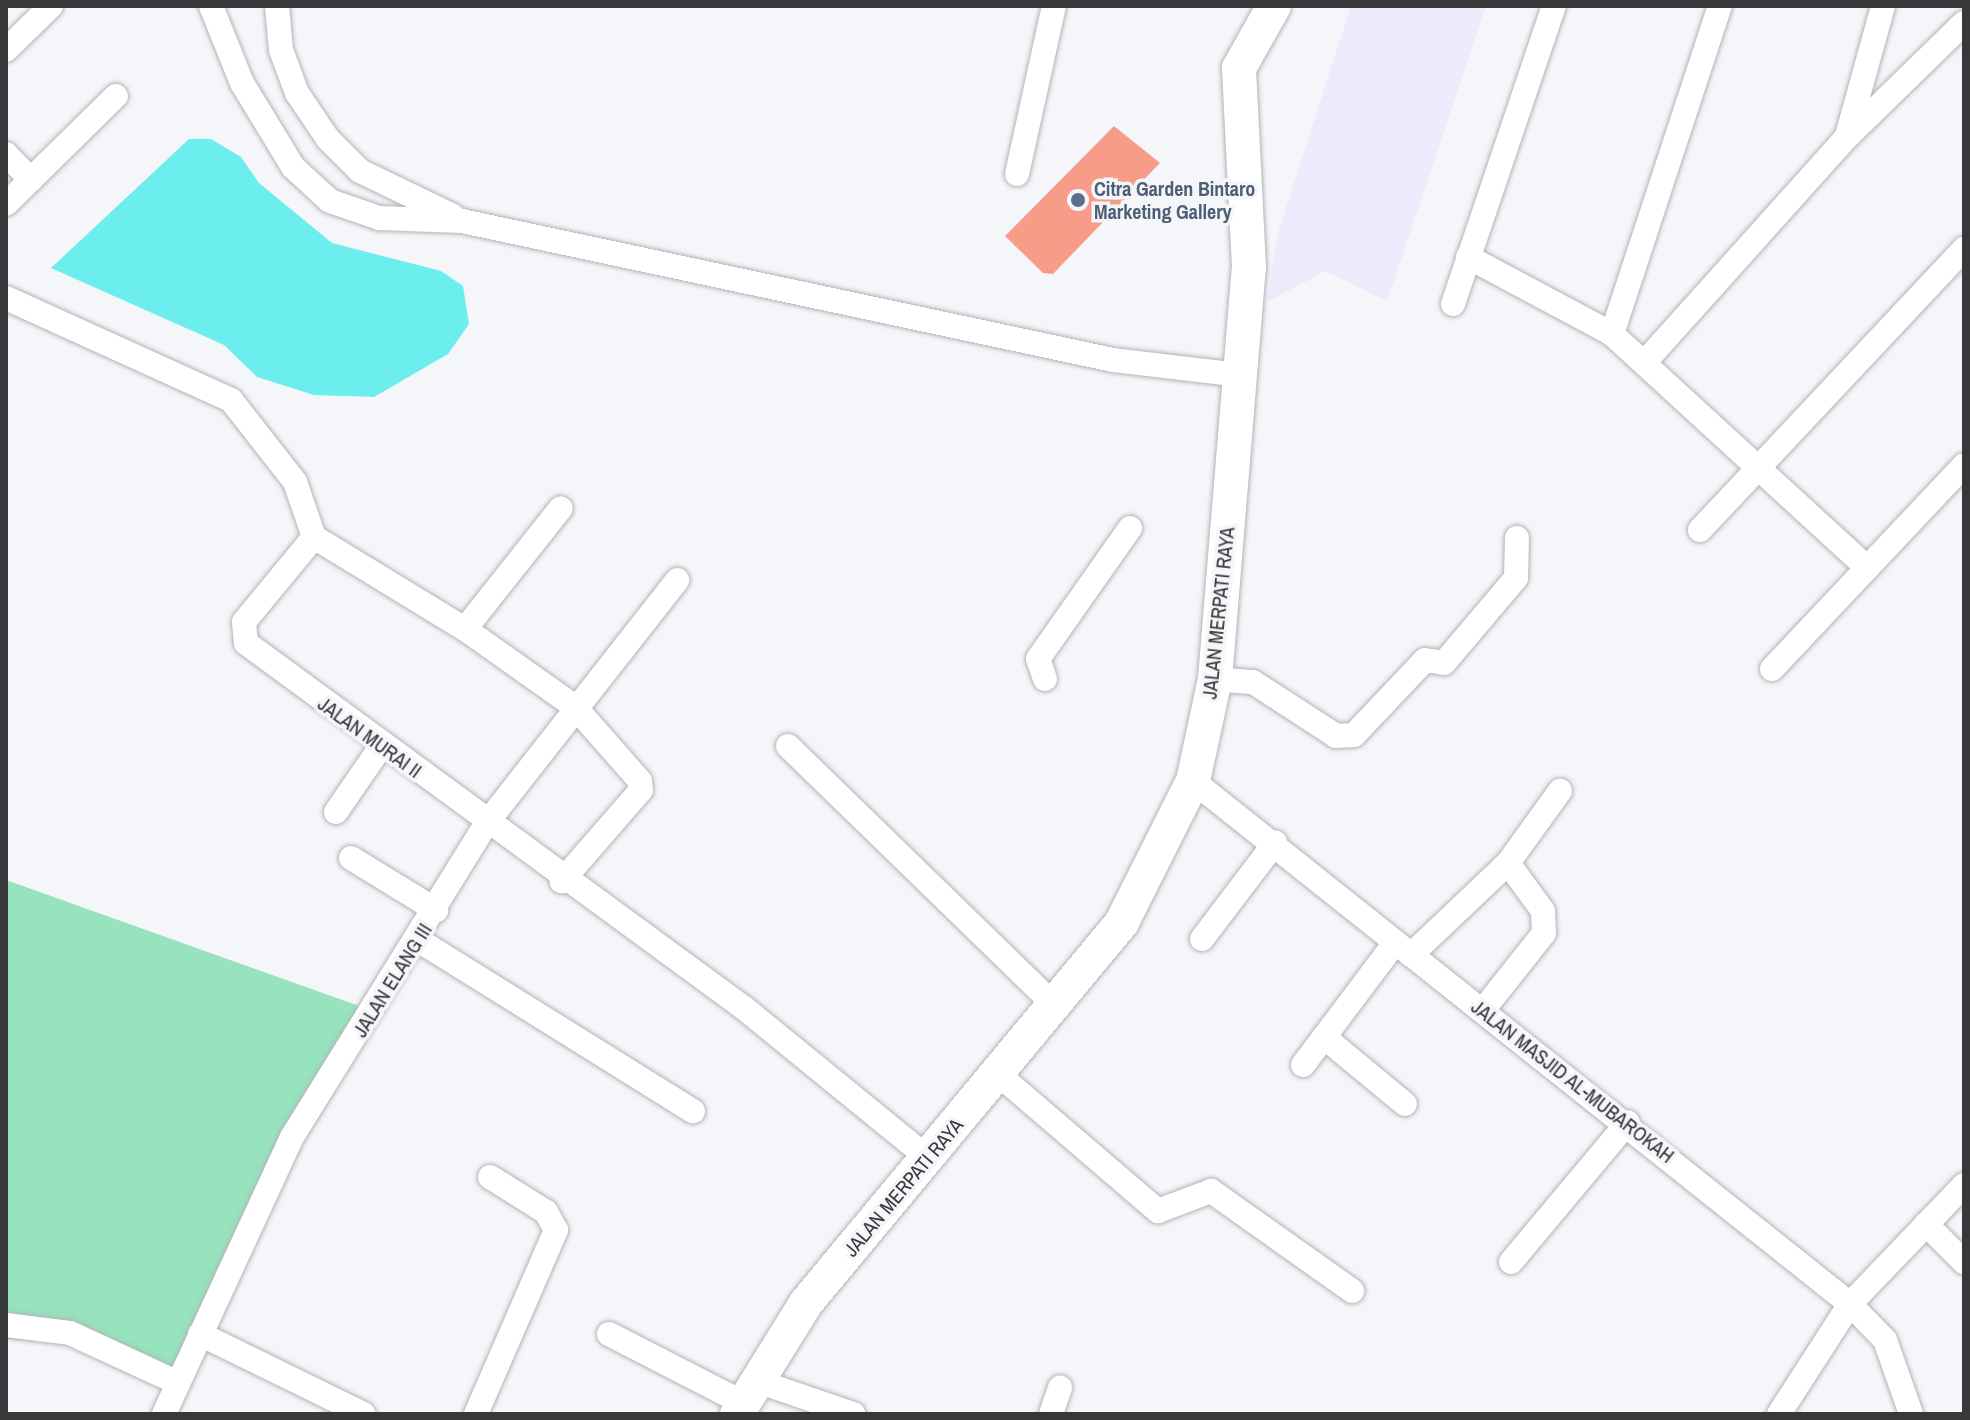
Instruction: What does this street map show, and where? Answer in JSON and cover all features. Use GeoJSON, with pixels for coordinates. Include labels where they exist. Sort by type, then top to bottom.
{"type":"FeatureCollection","features":[{"type":"Feature","properties":{"kind":"main road","name":"JALAN MERPATI RAYA"},"geometry":{"type":"LineString","coordinates":[[746,1399],[806,1303],[927,1157],[1057,1008],[1122,922],[1193,781],[1215,679],[1249,267],[1238,79],[1274,6]]}},
{"type":"Feature","properties":{"kind":"street"},"geometry":{"type":"LineString","coordinates":[[6,50],[51,6]]}},
{"type":"Feature","properties":{"kind":"street"},"geometry":{"type":"LineString","coordinates":[[211,6],[242,83],[293,167],[330,201],[379,218],[462,221],[1113,360],[1240,375]]}},
{"type":"Feature","properties":{"kind":"street"},"geometry":{"type":"LineString","coordinates":[[277,6],[281,50],[328,139],[360,171],[462,221]]}},
{"type":"Feature","properties":{"kind":"street"},"geometry":{"type":"LineString","coordinates":[[1017,174],[1054,6]]}},
{"type":"Feature","properties":{"kind":"street"},"geometry":{"type":"LineString","coordinates":[[1453,304],[1554,6]]}},
{"type":"Feature","properties":{"kind":"street"},"geometry":{"type":"LineString","coordinates":[[1612,334],[1720,6]]}},
{"type":"Feature","properties":{"kind":"street"},"geometry":{"type":"LineString","coordinates":[[1846,138],[1883,6]]}},
{"type":"Feature","properties":{"kind":"street"},"geometry":{"type":"LineString","coordinates":[[1644,363],[1846,138],[1964,23]]}},
{"type":"Feature","properties":{"kind":"street"},"geometry":{"type":"LineString","coordinates":[[6,204],[116,96]]}},
{"type":"Feature","properties":{"kind":"street"},"geometry":{"type":"LineString","coordinates":[[293,167],[328,139]]}},
{"type":"Feature","properties":{"kind":"street"},"geometry":{"type":"LineString","coordinates":[[6,154],[31,180]]}},
{"type":"Feature","properties":{"kind":"street"},"geometry":{"type":"LineString","coordinates":[[1700,530],[1964,249]]}},
{"type":"Feature","properties":{"kind":"street"},"geometry":{"type":"LineString","coordinates":[[1468,257],[1612,334],[1867,568]]}},
{"type":"Feature","properties":{"kind":"street"},"geometry":{"type":"LineString","coordinates":[[6,298],[231,400],[295,482],[314,537],[465,629],[575,707],[641,790],[562,881]]}},
{"type":"Feature","properties":{"kind":"street"},"geometry":{"type":"LineString","coordinates":[[1772,669],[1964,465]]}},
{"type":"Feature","properties":{"kind":"street"},"geometry":{"type":"LineString","coordinates":[[465,629],[561,508]]}},
{"type":"Feature","properties":{"kind":"street"},"geometry":{"type":"LineString","coordinates":[[1045,679],[1038,659],[1130,528]]}},
{"type":"Feature","properties":{"kind":"street","name":"JALAN MURAI II"},"geometry":{"type":"LineString","coordinates":[[314,537],[244,622],[244,636],[562,881],[744,1008],[927,1157]]}},
{"type":"Feature","properties":{"kind":"street"},"geometry":{"type":"LineString","coordinates":[[1215,679],[1253,682],[1336,736],[1354,735],[1425,660],[1444,663],[1516,578],[1517,538]]}},
{"type":"Feature","properties":{"kind":"street","name":"JALAN ELANG III"},"geometry":{"type":"LineString","coordinates":[[164,1414],[292,1137],[418,940],[486,824],[677,580]]}},
{"type":"Feature","properties":{"kind":"street"},"geometry":{"type":"LineString","coordinates":[[336,812],[382,745]]}},
{"type":"Feature","properties":{"kind":"street"},"geometry":{"type":"LineString","coordinates":[[788,746],[1057,1008]]}},
{"type":"Feature","properties":{"kind":"street","name":"JALAN MASJID AL-MUBAROKAH"},"geometry":{"type":"LineString","coordinates":[[1193,781],[1275,843],[1403,949],[1628,1122],[1850,1304],[1885,1340],[1911,1414]]}},
{"type":"Feature","properties":{"kind":"street"},"geometry":{"type":"LineString","coordinates":[[1303,1065],[1403,949],[1508,863],[1560,791]]}},
{"type":"Feature","properties":{"kind":"street"},"geometry":{"type":"LineString","coordinates":[[1202,939],[1275,843]]}},
{"type":"Feature","properties":{"kind":"street"},"geometry":{"type":"LineString","coordinates":[[351,858],[436,910]]}},
{"type":"Feature","properties":{"kind":"street"},"geometry":{"type":"LineString","coordinates":[[1483,1010],[1544,933],[1543,911],[1508,863]]}},
{"type":"Feature","properties":{"kind":"street"},"geometry":{"type":"LineString","coordinates":[[418,940],[693,1111]]}},
{"type":"Feature","properties":{"kind":"street"},"geometry":{"type":"LineString","coordinates":[[1324,1037],[1405,1104]]}},
{"type":"Feature","properties":{"kind":"street"},"geometry":{"type":"LineString","coordinates":[[998,1074],[1158,1211],[1211,1191],[1352,1291]]}},
{"type":"Feature","properties":{"kind":"street"},"geometry":{"type":"LineString","coordinates":[[1511,1262],[1628,1122]]}},
{"type":"Feature","properties":{"kind":"street"},"geometry":{"type":"LineString","coordinates":[[476,1414],[556,1230],[546,1212],[490,1177]]}},
{"type":"Feature","properties":{"kind":"street"},"geometry":{"type":"LineString","coordinates":[[1779,1414],[1850,1304],[1964,1185]]}},
{"type":"Feature","properties":{"kind":"street"},"geometry":{"type":"LineString","coordinates":[[1926,1224],[1964,1262]]}},
{"type":"Feature","properties":{"kind":"street"},"geometry":{"type":"LineString","coordinates":[[6,1325],[70,1333],[178,1383]]}},
{"type":"Feature","properties":{"kind":"street"},"geometry":{"type":"LineString","coordinates":[[200,1334],[363,1414]]}},
{"type":"Feature","properties":{"kind":"street"},"geometry":{"type":"LineString","coordinates":[[609,1334],[746,1399],[853,1414]]}},
{"type":"Feature","properties":{"kind":"street"},"geometry":{"type":"LineString","coordinates":[[1051,1414],[1060,1388]]}},
{"type":"Feature","properties":{"kind":"shaded area"},"geometry":{"type":"Polygon","coordinates":[[[1351,6],[1486,6],[1387,301],[1325,271],[1267,302],[1278,233],[1351,6]]]}},
{"type":"Feature","properties":{"kind":"green space"},"geometry":{"type":"Polygon","coordinates":[[[6,880],[362,1007],[176,1375],[89,1344],[6,1339],[6,880]]]}},
{"type":"Feature","properties":{"kind":"water"},"geometry":{"type":"Polygon","coordinates":[[[189,139],[211,139],[241,157],[259,183],[332,243],[441,271],[463,286],[469,324],[448,354],[374,397],[314,395],[257,377],[224,345],[51,268],[189,139]]]}},
{"type":"Feature","properties":{"kind":"building","name":"Citra Garden Bintaro Marketing Gallery"},"geometry":{"type":"Polygon","coordinates":[[[1114,126],[1160,163],[1053,274],[1043,273],[1005,236],[1114,126]]]}},
{"type":"Feature","properties":{"kind":"place","name":"Citra Garden Bintaro Marketing Gallery"},"geometry":{"type":"Point","coordinates":[1078,200]}}]}
